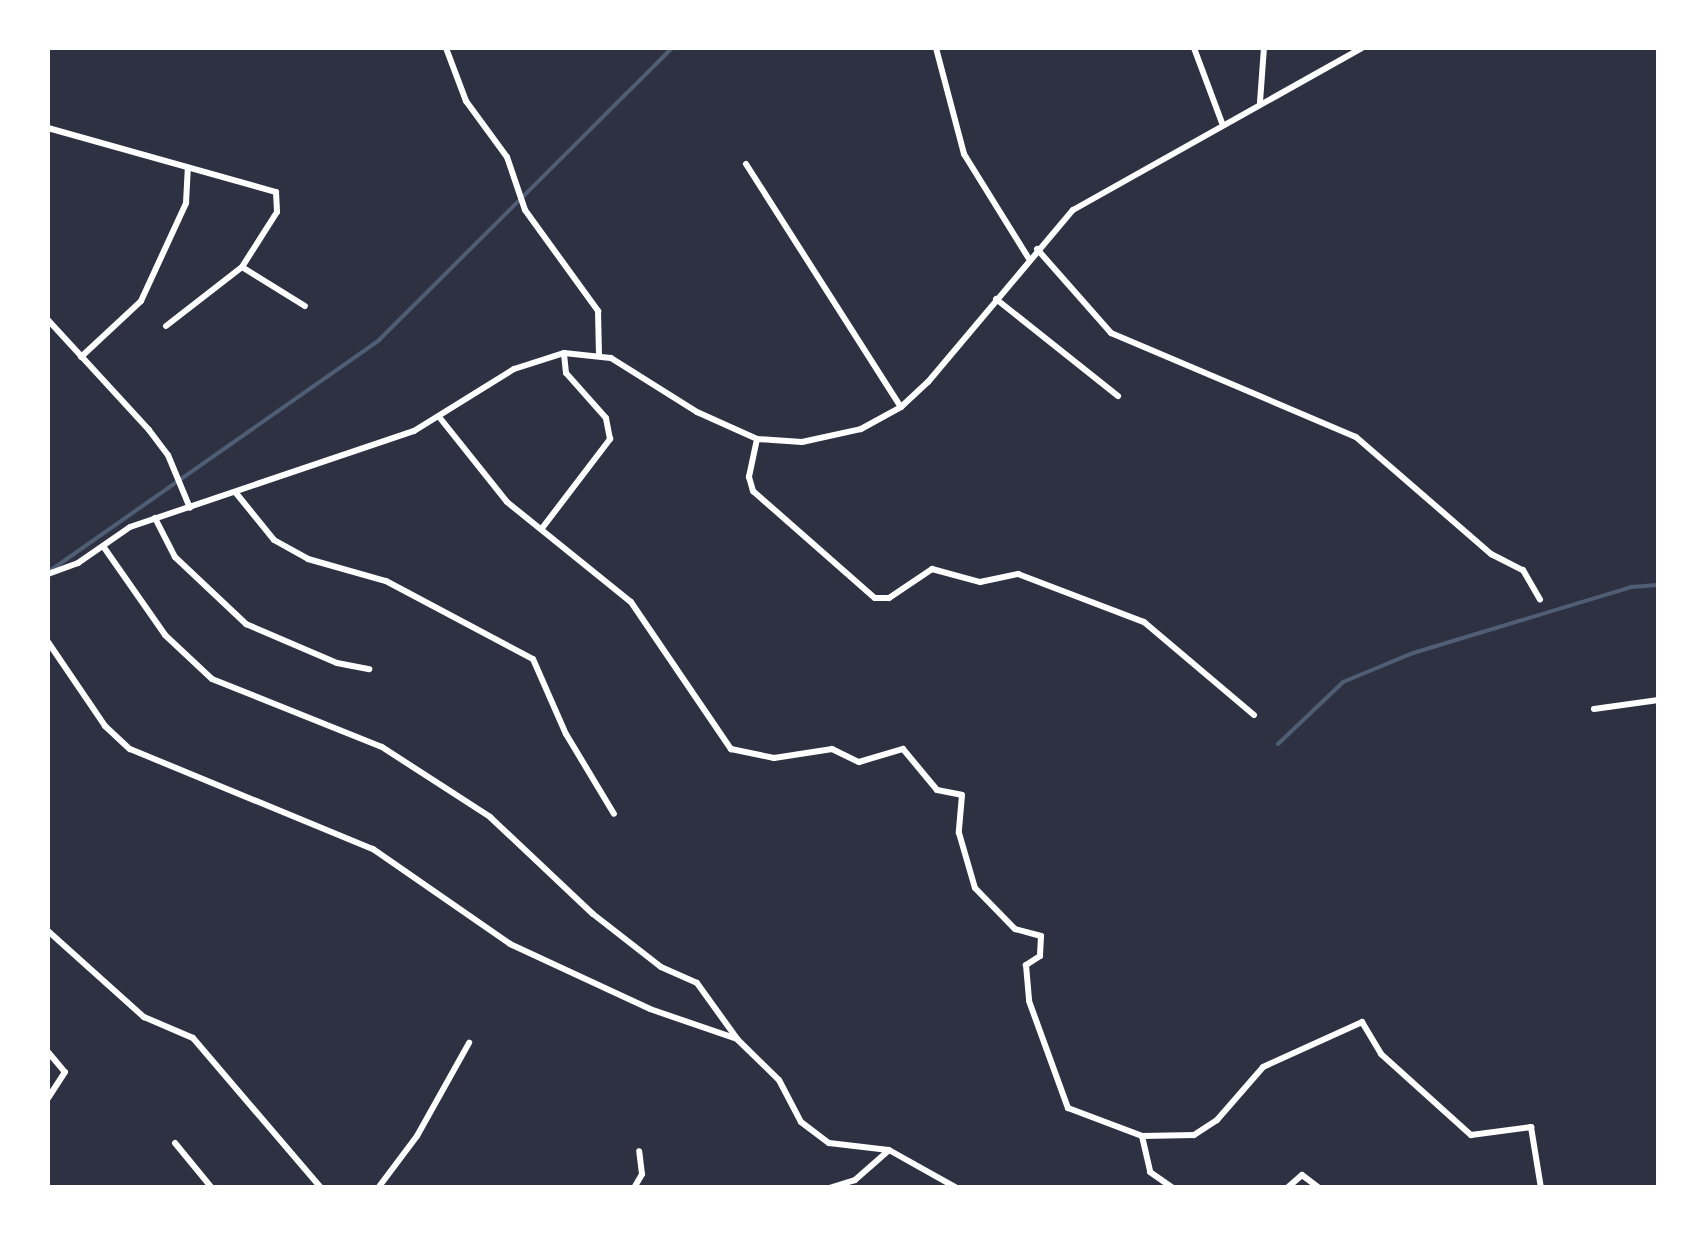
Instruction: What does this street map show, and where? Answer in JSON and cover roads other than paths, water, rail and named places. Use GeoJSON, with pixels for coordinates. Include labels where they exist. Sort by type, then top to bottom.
{"type":"FeatureCollection","features":[{"type":"Feature","properties":{"kind":"street"},"geometry":{"type":"LineString","coordinates":[[446,48],[466,101],[507,157],[526,210],[598,311],[600,355]]}},
{"type":"Feature","properties":{"kind":"street"},"geometry":{"type":"LineString","coordinates":[[936,48],[964,154],[1029,259]]}},
{"type":"Feature","properties":{"kind":"street"},"geometry":{"type":"LineString","coordinates":[[1194,48],[1222,123]]}},
{"type":"Feature","properties":{"kind":"street"},"geometry":{"type":"LineString","coordinates":[[1260,103],[1264,48]]}},
{"type":"Feature","properties":{"kind":"street"},"geometry":{"type":"LineString","coordinates":[[48,574],[155,518],[236,493],[440,418],[514,368],[564,354],[600,355],[757,439],[836,436],[901,408],[1073,210],[1106,187],[1362,48]]}},
{"type":"Feature","properties":{"kind":"street"},"geometry":{"type":"LineString","coordinates":[[48,128],[188,170],[269,187],[280,198],[242,268],[166,326]]}},
{"type":"Feature","properties":{"kind":"street"},"geometry":{"type":"LineString","coordinates":[[746,164],[901,408]]}},
{"type":"Feature","properties":{"kind":"street"},"geometry":{"type":"LineString","coordinates":[[81,357],[140,301],[186,203],[188,170]]}},
{"type":"Feature","properties":{"kind":"street"},"geometry":{"type":"LineString","coordinates":[[1038,249],[1111,333],[1356,437],[1491,554],[1523,570],[1540,600]]}},
{"type":"Feature","properties":{"kind":"street"},"geometry":{"type":"LineString","coordinates":[[242,268],[272,280],[305,306]]}},
{"type":"Feature","properties":{"kind":"street"},"geometry":{"type":"LineString","coordinates":[[996,300],[1118,396]]}},
{"type":"Feature","properties":{"kind":"street"},"geometry":{"type":"LineString","coordinates":[[48,320],[168,455],[190,508]]}},
{"type":"Feature","properties":{"kind":"street"},"geometry":{"type":"LineString","coordinates":[[543,527],[610,439],[606,418],[566,373],[564,354]]}},
{"type":"Feature","properties":{"kind":"street"},"geometry":{"type":"LineString","coordinates":[[440,418],[508,502],[630,602],[732,749],[774,758],[832,749],[859,762],[903,749],[937,790],[962,795],[959,833],[975,888],[1015,929],[1040,936],[1040,956],[1026,965],[1029,1000],[1068,1108],[1142,1136],[1194,1135],[1217,1120],[1263,1067],[1362,1022],[1381,1054],[1472,1135],[1532,1127],[1541,1188]]}},
{"type":"Feature","properties":{"kind":"street"},"geometry":{"type":"LineString","coordinates":[[757,439],[749,477],[753,491],[875,598],[889,598],[932,570],[980,582],[1018,574],[1144,622],[1254,716]]}},
{"type":"Feature","properties":{"kind":"street"},"geometry":{"type":"LineString","coordinates":[[236,493],[274,540],[308,560],[386,581],[534,659],[566,734],[614,814]]}},
{"type":"Feature","properties":{"kind":"street"},"geometry":{"type":"LineString","coordinates":[[155,518],[174,556],[246,624],[337,663],[369,668]]}},
{"type":"Feature","properties":{"kind":"street"},"geometry":{"type":"LineString","coordinates":[[103,546],[189,662],[240,694],[290,707],[382,746],[490,816],[594,914],[662,967],[697,983],[738,1040],[779,1080],[801,1122],[830,1142],[889,1150],[957,1188]]}},
{"type":"Feature","properties":{"kind":"street"},"geometry":{"type":"LineString","coordinates":[[48,642],[105,726],[130,750],[373,850],[510,944],[650,1009],[738,1040]]}},
{"type":"Feature","properties":{"kind":"street"},"geometry":{"type":"LineString","coordinates":[[1594,709],[1658,700]]}},
{"type":"Feature","properties":{"kind":"street"},"geometry":{"type":"LineString","coordinates":[[48,931],[144,1018],[193,1038],[320,1187]]}},
{"type":"Feature","properties":{"kind":"street"},"geometry":{"type":"LineString","coordinates":[[378,1188],[417,1136],[469,1043]]}},
{"type":"Feature","properties":{"kind":"street"},"geometry":{"type":"LineString","coordinates":[[48,1052],[65,1072],[48,1098]]}},
{"type":"Feature","properties":{"kind":"street"},"geometry":{"type":"LineString","coordinates":[[1142,1136],[1150,1172],[1173,1188]]}},
{"type":"Feature","properties":{"kind":"street"},"geometry":{"type":"LineString","coordinates":[[175,1143],[212,1188]]}},
{"type":"Feature","properties":{"kind":"street"},"geometry":{"type":"LineString","coordinates":[[829,1188],[855,1180],[889,1150]]}},
{"type":"Feature","properties":{"kind":"street"},"geometry":{"type":"LineString","coordinates":[[634,1188],[642,1174],[639,1151]]}},
{"type":"Feature","properties":{"kind":"street"},"geometry":{"type":"LineString","coordinates":[[1287,1188],[1302,1176],[1320,1188]]}},
{"type":"Feature","properties":{"kind":"waterway"},"geometry":{"type":"LineString","coordinates":[[51,570],[379,340],[672,48]]}},
{"type":"Feature","properties":{"kind":"waterway"},"geometry":{"type":"LineString","coordinates":[[1278,744],[1343,682],[1413,653],[1631,587],[1658,585]]}}]}
